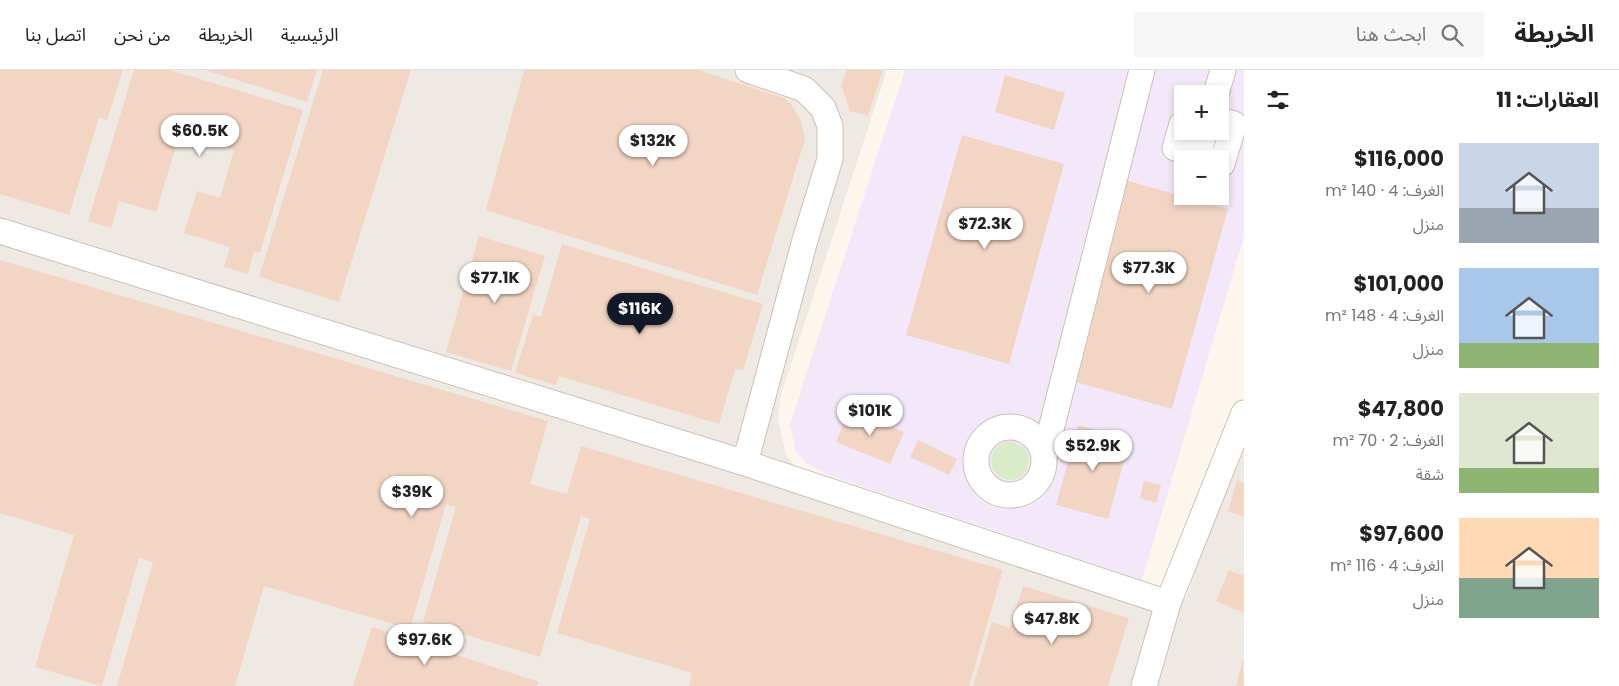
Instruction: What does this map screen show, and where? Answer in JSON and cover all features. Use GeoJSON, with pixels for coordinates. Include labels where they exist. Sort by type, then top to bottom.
{"type":"FeatureCollection","features":[{"type":"Feature","properties":{"kind":"street"},"geometry":{"type":"LineString","coordinates":[[745,462],[805,240],[830,159],[830,126],[823,108],[804,89],[748,70]]}},
{"type":"Feature","properties":{"kind":"street"},"geometry":{"type":"LineString","coordinates":[[1044,457],[1142,70]]}},
{"type":"Feature","properties":{"kind":"street"},"geometry":{"type":"LineString","coordinates":[[1219,85],[1223,70]]}},
{"type":"Feature","properties":{"kind":"street"},"geometry":{"type":"LineString","coordinates":[[1234,70],[1244,73]]}},
{"type":"Feature","properties":{"kind":"street"},"geometry":{"type":"LineString","coordinates":[[1226,150],[1234,124],[1229,123]]}},
{"type":"Feature","properties":{"kind":"street"},"geometry":{"type":"LineString","coordinates":[[1177,140],[1175,148],[1181,150]]}},
{"type":"Feature","properties":{"kind":"street"},"geometry":{"type":"LineString","coordinates":[[0,231],[745,462],[1168,603]]}},
{"type":"Feature","properties":{"kind":"street"},"geometry":{"type":"LineString","coordinates":[[1144,686],[1168,603],[1244,413]]}},
{"type":"Feature","properties":{"kind":"shaded area"},"geometry":{"type":"Polygon","coordinates":[[[0,70],[887,70],[781,395],[778,418],[786,456],[796,467],[1186,599],[1244,418],[1244,686],[0,686],[0,70]]]}},
{"type":"Feature","properties":{"kind":"shaded area"},"geometry":{"type":"Polygon","coordinates":[[[905,70],[1244,70],[1244,236],[1142,580],[828,475],[806,463],[796,452],[790,424],[905,70]]]}},
{"type":"Feature","properties":{"kind":"green space"},"geometry":{"type":"Polygon","coordinates":[[[1010,442],[1024,447],[1029,461],[1024,475],[1010,480],[996,475],[991,461],[996,447],[1010,442]]]}},
{"type":"Feature","properties":{"kind":"building"},"geometry":{"type":"Polygon","coordinates":[[[0,70],[123,70],[107,120],[99,118],[69,215],[0,194],[0,70]]]}},
{"type":"Feature","properties":{"kind":"building"},"geometry":{"type":"Polygon","coordinates":[[[134,70],[170,70],[303,110],[260,253],[254,251],[248,274],[224,267],[230,247],[184,233],[197,191],[220,198],[234,150],[180,133],[156,212],[119,201],[111,228],[88,221],[134,70]]]}},
{"type":"Feature","properties":{"kind":"building"},"geometry":{"type":"Polygon","coordinates":[[[205,70],[317,70],[307,102],[205,70]]]}},
{"type":"Feature","properties":{"kind":"building"},"geometry":{"type":"Polygon","coordinates":[[[323,70],[411,70],[339,302],[259,277],[323,70]]]}},
{"type":"Feature","properties":{"kind":"building"},"geometry":{"type":"Polygon","coordinates":[[[524,70],[699,70],[784,98],[791,104],[800,119],[805,139],[757,295],[486,210],[524,70]]]}},
{"type":"Feature","properties":{"kind":"building"},"geometry":{"type":"Polygon","coordinates":[[[847,70],[883,70],[868,116],[850,111],[841,85],[847,70]]]}},
{"type":"Feature","properties":{"kind":"building"},"geometry":{"type":"Polygon","coordinates":[[[1005,75],[1065,93],[1054,130],[995,112],[1005,75]]]}},
{"type":"Feature","properties":{"kind":"building"},"geometry":{"type":"Polygon","coordinates":[[[962,135],[1064,164],[1009,364],[906,335],[962,135]]]}},
{"type":"Feature","properties":{"kind":"building"},"geometry":{"type":"Polygon","coordinates":[[[1125,180],[1174,194],[1174,205],[1214,205],[1228,209],[1172,409],[1069,380],[1125,180]]]}},
{"type":"Feature","properties":{"kind":"building"},"geometry":{"type":"Polygon","coordinates":[[[479,236],[545,256],[511,371],[446,352],[479,236]]]}},
{"type":"Feature","properties":{"kind":"building"},"geometry":{"type":"Polygon","coordinates":[[[562,244],[763,304],[743,371],[735,369],[719,424],[559,376],[556,385],[515,373],[533,315],[541,317],[562,244]]]}},
{"type":"Feature","properties":{"kind":"building"},"geometry":{"type":"Polygon","coordinates":[[[0,260],[548,421],[530,484],[567,494],[581,446],[1003,570],[969,686],[689,686],[692,673],[557,633],[590,519],[581,516],[540,657],[423,622],[456,507],[446,504],[410,629],[264,586],[235,686],[117,686],[153,562],[139,558],[102,686],[35,667],[74,535],[0,513],[0,260]]]}},
{"type":"Feature","properties":{"kind":"building"},"geometry":{"type":"Polygon","coordinates":[[[849,410],[904,432],[890,464],[836,442],[849,410]]]}},
{"type":"Feature","properties":{"kind":"building"},"geometry":{"type":"Polygon","coordinates":[[[1078,425],[1130,439],[1108,519],[1056,505],[1078,425]]]}},
{"type":"Feature","properties":{"kind":"building"},"geometry":{"type":"Polygon","coordinates":[[[918,440],[957,459],[949,475],[910,457],[918,440]]]}},
{"type":"Feature","properties":{"kind":"building"},"geometry":{"type":"Polygon","coordinates":[[[1237,480],[1244,483],[1244,517],[1228,511],[1237,480]]]}},
{"type":"Feature","properties":{"kind":"building"},"geometry":{"type":"Polygon","coordinates":[[[1144,481],[1161,485],[1156,503],[1140,498],[1144,481]]]}},
{"type":"Feature","properties":{"kind":"building"},"geometry":{"type":"Polygon","coordinates":[[[1229,570],[1244,576],[1244,613],[1216,601],[1229,570]]]}},
{"type":"Feature","properties":{"kind":"building"},"geometry":{"type":"Polygon","coordinates":[[[1023,586],[1129,618],[1108,686],[973,686],[992,622],[1010,628],[1023,586]]]}},
{"type":"Feature","properties":{"kind":"building"},"geometry":{"type":"Polygon","coordinates":[[[372,627],[539,682],[537,686],[353,686],[372,627]]]}},
{"type":"Feature","properties":{"kind":"building"},"geometry":{"type":"Polygon","coordinates":[[[1243,659],[1244,686],[1236,686],[1243,659]]]}}]}
